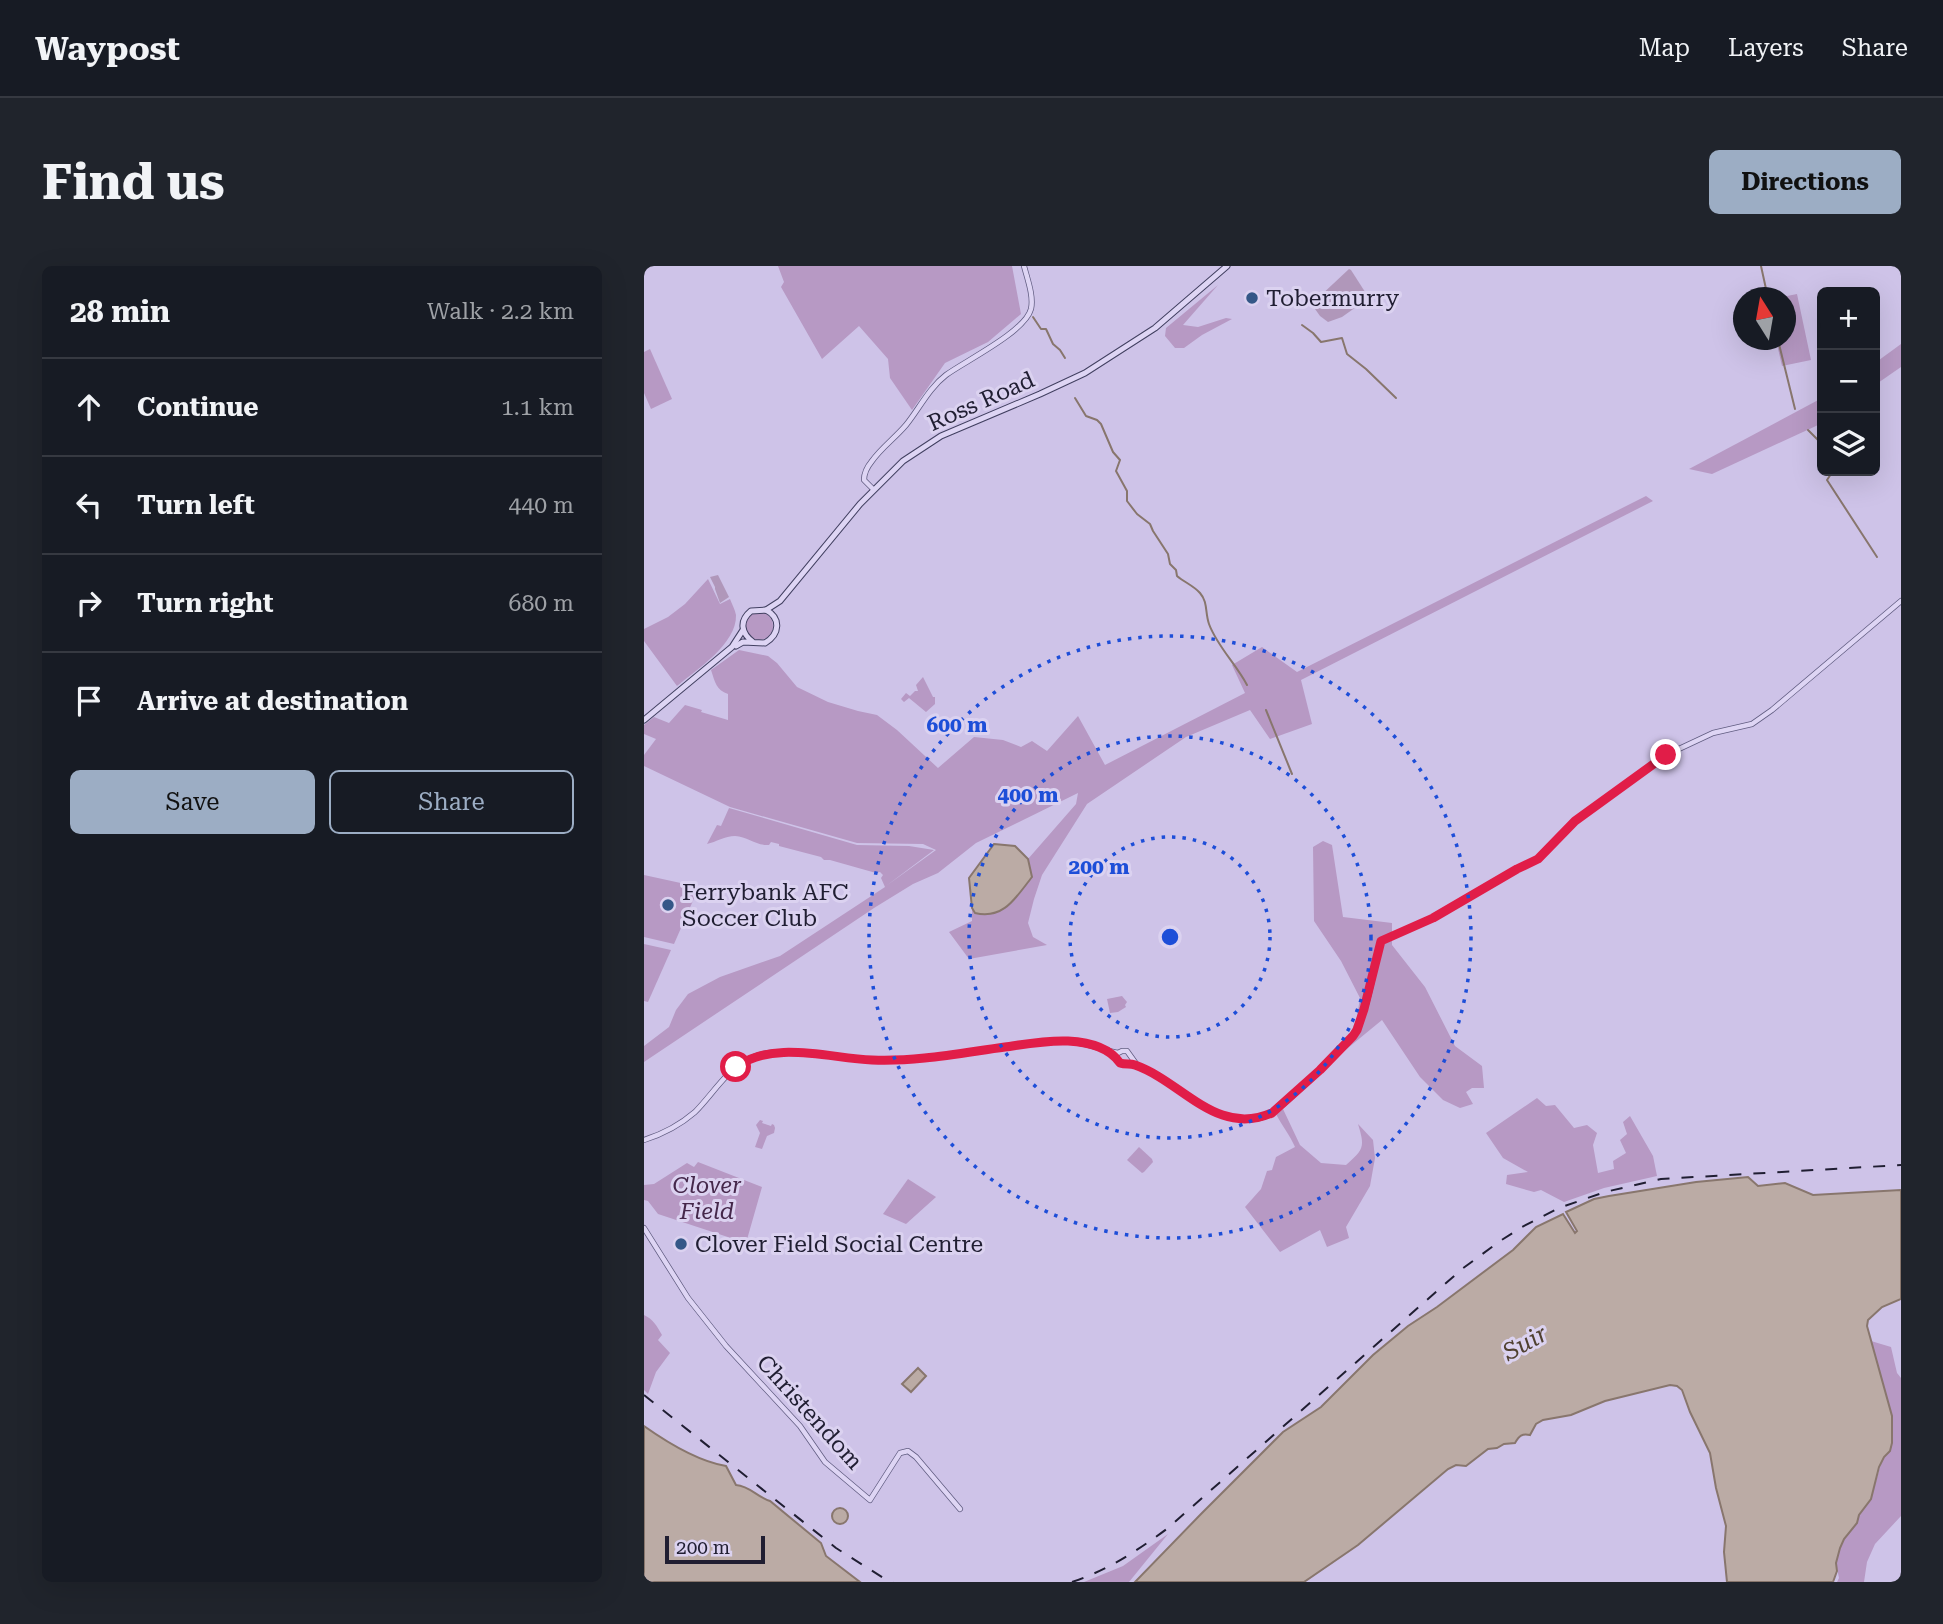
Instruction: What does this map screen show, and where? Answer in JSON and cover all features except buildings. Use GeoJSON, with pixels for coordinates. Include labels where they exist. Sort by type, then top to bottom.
{"type":"FeatureCollection","features":[{"type":"Feature","properties":{"kind":"main road","name":"Ross Road"},"geometry":{"type":"LineString","coordinates":[[780,601],[873,489],[903,461],[941,436],[1084,373],[1155,328],[1227,266]]}},
{"type":"Feature","properties":{"kind":"main road"},"geometry":{"type":"LineString","coordinates":[[753,642],[743,630],[746,616],[755,610],[766,610],[780,601]]}},
{"type":"Feature","properties":{"kind":"main road"},"geometry":{"type":"LineString","coordinates":[[644,720],[732,647],[743,642],[759,643],[771,639],[777,629],[775,618],[780,601]]}},
{"type":"Feature","properties":{"kind":"main road"},"geometry":{"type":"LineString","coordinates":[[766,610],[775,618]]}},
{"type":"Feature","properties":{"kind":"main road"},"geometry":{"type":"LineString","coordinates":[[732,647],[743,630]]}},
{"type":"Feature","properties":{"kind":"street"},"geometry":{"type":"LineString","coordinates":[[873,489],[864,478],[871,462],[904,428],[941,379],[1000,340],[1026,318],[1031,309],[1031,301],[1024,266]]}},
{"type":"Feature","properties":{"kind":"street"},"geometry":{"type":"LineString","coordinates":[[644,1140],[662,1134],[681,1122],[696,1110],[736,1067],[750,1058],[784,1052],[899,1060],[1050,1041],[1086,1044],[1118,1056],[1120,1063],[1129,1061],[1204,1107],[1226,1117],[1252,1120],[1272,1113],[1320,1070],[1357,1030],[1381,941],[1433,918],[1538,859],[1575,821],[1666,755],[1713,733],[1752,724],[1901,601]]}},
{"type":"Feature","properties":{"kind":"street"},"geometry":{"type":"LineString","coordinates":[[1118,1056],[1122,1051],[1127,1051],[1129,1061]]}},
{"type":"Feature","properties":{"kind":"street","name":"Christendom"},"geometry":{"type":"LineString","coordinates":[[644,1228],[688,1298],[726,1346],[800,1426],[825,1462],[870,1500],[900,1453],[908,1451],[960,1509]]}},
{"type":"Feature","properties":{"kind":"green space"},"geometry":{"type":"Polygon","coordinates":[[[778,266],[1012,266],[1021,314],[988,342],[945,363],[912,410],[890,378],[888,359],[859,326],[822,359],[781,287],[784,282],[778,266]]]}},
{"type":"Feature","properties":{"kind":"green space"},"geometry":{"type":"Polygon","coordinates":[[[1218,285],[1183,325],[1198,327],[1226,318],[1232,319],[1184,348],[1175,348],[1165,336],[1166,328],[1218,285]]]}},
{"type":"Feature","properties":{"kind":"green space"},"geometry":{"type":"Polygon","coordinates":[[[1796,294],[1811,360],[1782,366],[1778,350],[1796,350],[1796,294]]]}},
{"type":"Feature","properties":{"kind":"green space"},"geometry":{"type":"Polygon","coordinates":[[[1901,344],[1901,367],[1880,382],[1880,359],[1901,344]]]}},
{"type":"Feature","properties":{"kind":"green space"},"geometry":{"type":"Polygon","coordinates":[[[650,349],[672,399],[651,409],[644,393],[644,352],[650,349]]]}},
{"type":"Feature","properties":{"kind":"green space"},"geometry":{"type":"Polygon","coordinates":[[[1817,401],[1816,426],[1712,474],[1689,469],[1817,401]]]}},
{"type":"Feature","properties":{"kind":"green space"},"geometry":{"type":"Polygon","coordinates":[[[1646,496],[1653,501],[1301,680],[1312,724],[1270,739],[1250,710],[1186,737],[1087,804],[1042,875],[1034,899],[1028,923],[1033,937],[1047,945],[969,959],[949,932],[972,921],[972,908],[975,913],[1032,877],[1028,859],[1076,804],[1078,793],[976,843],[938,873],[913,884],[874,908],[644,1062],[644,1046],[669,1027],[676,1010],[688,994],[720,977],[780,956],[885,887],[880,872],[824,860],[771,842],[765,845],[735,836],[707,844],[717,825],[721,826],[729,808],[857,845],[909,846],[934,850],[886,886],[936,850],[923,844],[857,843],[730,807],[644,766],[644,755],[656,739],[644,734],[644,725],[654,717],[669,723],[685,705],[728,720],[728,694],[718,688],[711,670],[739,650],[768,656],[797,687],[828,702],[877,715],[938,768],[974,737],[1003,740],[1021,747],[1032,741],[1047,751],[1078,716],[1105,765],[1245,693],[1232,665],[1262,647],[1297,672],[1646,496]]]}},
{"type":"Feature","properties":{"kind":"green space"},"geometry":{"type":"Polygon","coordinates":[[[708,579],[720,604],[730,599],[736,615],[735,626],[723,646],[677,686],[644,641],[644,629],[668,617],[685,604],[708,579]]]}},
{"type":"Feature","properties":{"kind":"green space"},"geometry":{"type":"Polygon","coordinates":[[[759,612],[769,616],[773,626],[769,636],[759,640],[749,636],[745,626],[749,616],[759,612]]]}},
{"type":"Feature","properties":{"kind":"green space"},"geometry":{"type":"Polygon","coordinates":[[[923,677],[935,697],[935,704],[926,712],[909,698],[904,702],[901,699],[906,693],[910,696],[918,691],[916,685],[923,677]]]}},
{"type":"Feature","properties":{"kind":"green space"},"geometry":{"type":"Polygon","coordinates":[[[1323,841],[1332,845],[1343,917],[1392,923],[1392,945],[1425,987],[1455,1046],[1482,1066],[1484,1088],[1472,1088],[1466,1092],[1473,1104],[1460,1108],[1443,1100],[1420,1077],[1382,1020],[1343,1052],[1357,1017],[1360,998],[1341,961],[1314,921],[1313,847],[1323,841]]]}},
{"type":"Feature","properties":{"kind":"green space","name":"Ferrybank AFC Soccer Club"},"geometry":{"type":"Polygon","coordinates":[[[644,875],[699,887],[674,944],[644,937],[644,875]]]}},
{"type":"Feature","properties":{"kind":"green space"},"geometry":{"type":"Polygon","coordinates":[[[644,944],[671,950],[648,1002],[644,1001],[644,944]]]}},
{"type":"Feature","properties":{"kind":"green space"},"geometry":{"type":"Polygon","coordinates":[[[1122,996],[1127,1002],[1126,1007],[1110,1013],[1107,999],[1122,996]]]}},
{"type":"Feature","properties":{"kind":"green space"},"geometry":{"type":"Polygon","coordinates":[[[1537,1098],[1546,1106],[1555,1105],[1574,1128],[1587,1125],[1597,1133],[1593,1145],[1598,1173],[1614,1169],[1613,1161],[1626,1153],[1620,1140],[1627,1134],[1623,1122],[1630,1116],[1653,1156],[1657,1176],[1604,1188],[1564,1202],[1541,1190],[1534,1192],[1506,1184],[1507,1175],[1528,1172],[1503,1158],[1486,1133],[1537,1098]]]}},
{"type":"Feature","properties":{"kind":"green space"},"geometry":{"type":"Polygon","coordinates":[[[1283,1109],[1300,1145],[1321,1163],[1346,1165],[1356,1155],[1362,1143],[1358,1124],[1373,1140],[1375,1158],[1370,1186],[1346,1227],[1349,1238],[1327,1247],[1320,1230],[1280,1252],[1245,1207],[1261,1189],[1267,1171],[1272,1170],[1276,1157],[1295,1147],[1276,1114],[1283,1109]]]}},
{"type":"Feature","properties":{"kind":"green space"},"geometry":{"type":"Polygon","coordinates":[[[760,1120],[762,1123],[774,1125],[775,1128],[774,1133],[767,1136],[762,1149],[755,1147],[760,1133],[756,1125],[760,1120]]]}},
{"type":"Feature","properties":{"kind":"green space"},"geometry":{"type":"Polygon","coordinates":[[[1139,1147],[1153,1162],[1142,1173],[1127,1160],[1139,1147]]]}},
{"type":"Feature","properties":{"kind":"green space","name":"Clover Field"},"geometry":{"type":"Polygon","coordinates":[[[698,1162],[762,1187],[746,1243],[658,1214],[648,1201],[644,1200],[644,1185],[654,1184],[687,1163],[694,1167],[698,1162]]]}},
{"type":"Feature","properties":{"kind":"green space"},"geometry":{"type":"Polygon","coordinates":[[[908,1179],[936,1197],[906,1224],[883,1214],[908,1179]]]}},
{"type":"Feature","properties":{"kind":"green space"},"geometry":{"type":"Polygon","coordinates":[[[644,1315],[656,1326],[662,1335],[658,1340],[670,1353],[656,1372],[648,1394],[644,1390],[644,1315]]]}},
{"type":"Feature","properties":{"kind":"green space"},"geometry":{"type":"Polygon","coordinates":[[[1871,1341],[1891,1347],[1897,1373],[1901,1378],[1901,1516],[1875,1544],[1867,1562],[1864,1582],[1837,1582],[1839,1578],[1836,1563],[1840,1548],[1871,1499],[1880,1467],[1892,1443],[1892,1416],[1871,1341]]]}},
{"type":"Feature","properties":{"kind":"green space"},"geometry":{"type":"Polygon","coordinates":[[[1168,1534],[1129,1582],[1084,1582],[1123,1566],[1168,1534]]]}},
{"type":"Feature","properties":{"kind":"shaded area"},"geometry":{"type":"Polygon","coordinates":[[[1349,269],[1367,295],[1366,300],[1342,317],[1328,322],[1315,309],[1318,298],[1349,269]]]}},
{"type":"Feature","properties":{"kind":"shaded area"},"geometry":{"type":"Polygon","coordinates":[[[718,575],[729,597],[720,603],[710,577],[718,575]]]}},
{"type":"Feature","properties":{"kind":"water"},"geometry":{"type":"Polygon","coordinates":[[[994,844],[1015,846],[1028,859],[1032,877],[1015,899],[1002,910],[975,913],[972,908],[969,878],[994,844]]]}},
{"type":"Feature","properties":{"kind":"water","name":"Suir"},"geometry":{"type":"Polygon","coordinates":[[[1748,1177],[1758,1186],[1785,1183],[1813,1195],[1901,1190],[1901,1299],[1882,1307],[1868,1320],[1867,1326],[1892,1416],[1892,1443],[1879,1467],[1871,1499],[1840,1548],[1833,1582],[1727,1582],[1724,1552],[1726,1526],[1710,1453],[1682,1390],[1670,1385],[1605,1401],[1571,1415],[1543,1420],[1536,1424],[1530,1435],[1521,1436],[1515,1443],[1488,1449],[1466,1466],[1456,1465],[1448,1469],[1358,1545],[1304,1582],[1135,1582],[1283,1432],[1321,1407],[1373,1355],[1408,1326],[1513,1250],[1536,1227],[1563,1214],[1575,1233],[1577,1231],[1566,1212],[1594,1199],[1696,1182],[1748,1177]]]}},
{"type":"Feature","properties":{"kind":"water"},"geometry":{"type":"Polygon","coordinates":[[[918,1368],[926,1376],[911,1392],[902,1384],[918,1368]]]}},
{"type":"Feature","properties":{"kind":"water"},"geometry":{"type":"Polygon","coordinates":[[[644,1426],[694,1456],[726,1466],[736,1485],[770,1501],[821,1543],[826,1556],[860,1582],[644,1582],[644,1426]]]}},
{"type":"Feature","properties":{"kind":"water"},"geometry":{"type":"Polygon","coordinates":[[[840,1508],[846,1510],[846,1522],[840,1524],[834,1522],[832,1516],[834,1510],[840,1508]]]}},
{"type":"Feature","properties":{"kind":"waterway"},"geometry":{"type":"LineString","coordinates":[[1761,266],[1766,287]]}},
{"type":"Feature","properties":{"kind":"waterway"},"geometry":{"type":"LineString","coordinates":[[1033,317],[1041,329],[1046,329],[1053,344],[1065,358]]}},
{"type":"Feature","properties":{"kind":"waterway"},"geometry":{"type":"LineString","coordinates":[[1302,325],[1321,342],[1342,338],[1347,354],[1396,398]]}},
{"type":"Feature","properties":{"kind":"waterway"},"geometry":{"type":"LineString","coordinates":[[1780,350],[1795,409]]}},
{"type":"Feature","properties":{"kind":"waterway"},"geometry":{"type":"LineString","coordinates":[[1075,398],[1086,416],[1101,424],[1113,452],[1120,460],[1116,471],[1127,491],[1127,501],[1137,514],[1150,524],[1168,554],[1177,576],[1203,596],[1212,632],[1247,685]]}},
{"type":"Feature","properties":{"kind":"waterway"},"geometry":{"type":"LineString","coordinates":[[1808,430],[1817,439]]}},
{"type":"Feature","properties":{"kind":"waterway"},"geometry":{"type":"LineString","coordinates":[[1830,476],[1827,480],[1877,557]]}},
{"type":"Feature","properties":{"kind":"waterway"},"geometry":{"type":"LineString","coordinates":[[1266,710],[1292,774]]}},
{"type":"Feature","properties":{"kind":"railway"},"geometry":{"type":"LineString","coordinates":[[1072,1582],[1122,1559],[1168,1528],[1462,1269],[1522,1227],[1559,1208],[1605,1192],[1661,1179],[1901,1165]]}},
{"type":"Feature","properties":{"kind":"railway"},"geometry":{"type":"LineString","coordinates":[[644,1395],[836,1548],[893,1582]]}},
{"type":"Feature","properties":{"kind":"place","name":"Tobermurry"},"geometry":{"type":"Point","coordinates":[1252,298]}},
{"type":"Feature","properties":{"kind":"place","name":"Ferrybank AFC Soccer Club"},"geometry":{"type":"Point","coordinates":[668,905]}},
{"type":"Feature","properties":{"kind":"place","name":"Clover Field Social Centre"},"geometry":{"type":"Point","coordinates":[681,1244]}},
{"type":"Feature","properties":{"kind":"route"},"geometry":{"type":"LineString","coordinates":[[736,1067],[758,1055],[778,1052],[899,1060],[1050,1041],[1072,1041],[1109,1051],[1118,1062],[1138,1066],[1204,1107],[1226,1117],[1252,1120],[1263,1117],[1272,1113],[1320,1070],[1353,1036],[1364,1009],[1381,941],[1433,918],[1538,859],[1575,821],[1666,755]]}}]}
